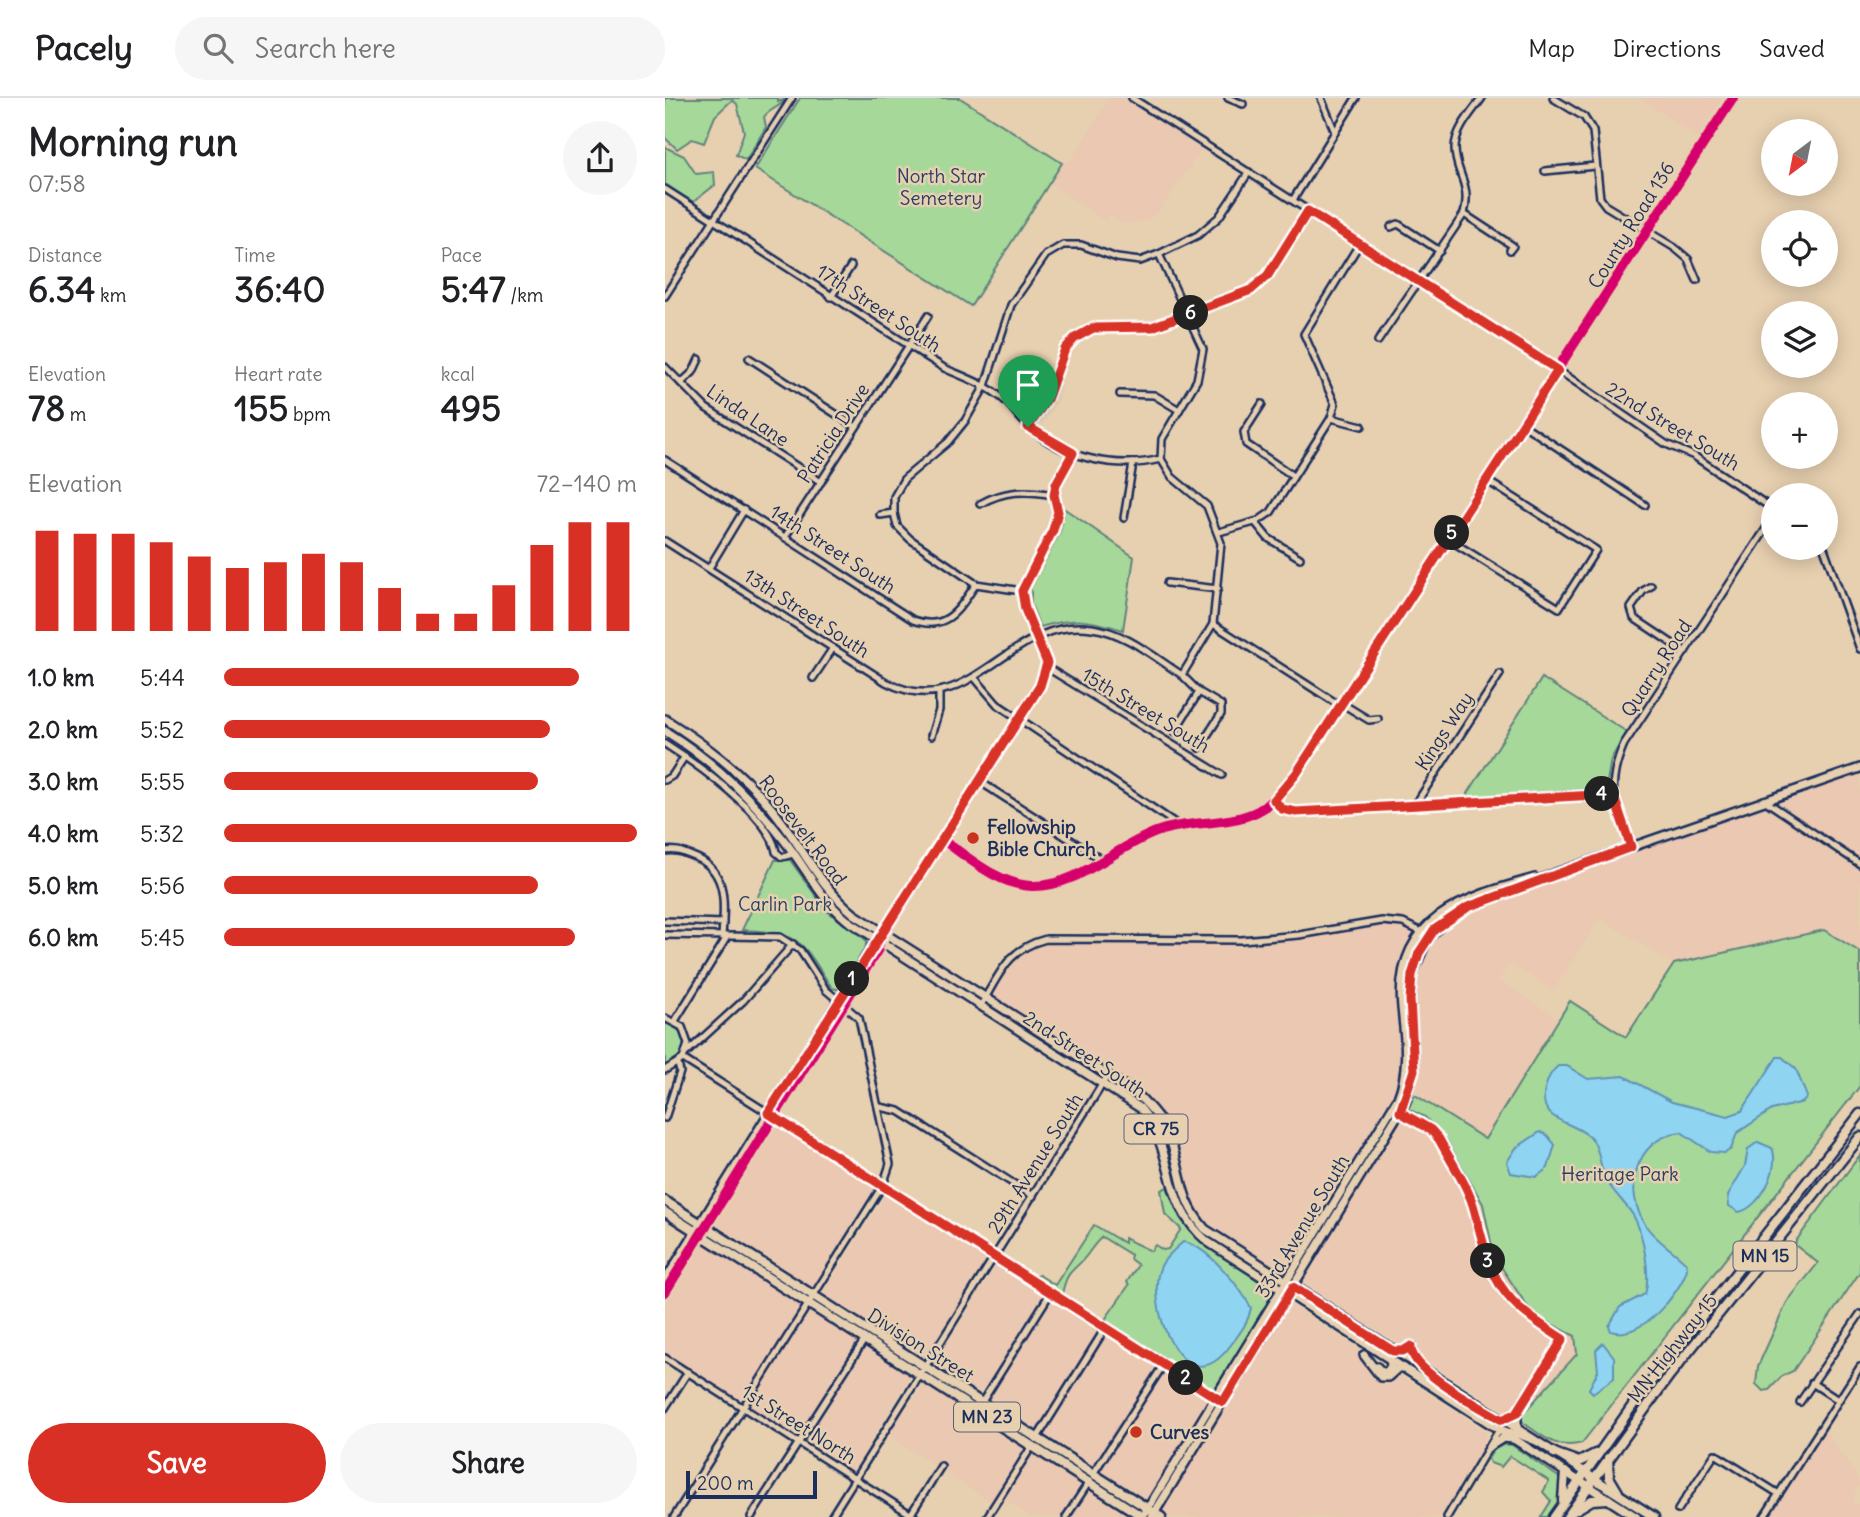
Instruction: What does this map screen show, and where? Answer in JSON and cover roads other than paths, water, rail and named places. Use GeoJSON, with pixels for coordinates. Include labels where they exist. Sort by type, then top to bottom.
{"type":"FeatureCollection","features":[{"type":"Feature","properties":{"kind":"highway","name":"MN Highway 15"},"geometry":{"type":"LineString","coordinates":[[1554,1517],[1679,1345],[1860,1114]]}},
{"type":"Feature","properties":{"kind":"highway","name":"MN Highway 15"},"geometry":{"type":"LineString","coordinates":[[1568,1515],[1608,1458],[1860,1137]]}},
{"type":"Feature","properties":{"kind":"highway","name":"Division Street"},"geometry":{"type":"LineString","coordinates":[[665,1201],[701,1229],[1149,1515]]}},
{"type":"Feature","properties":{"kind":"highway","name":"Division Street"},"geometry":{"type":"LineString","coordinates":[[665,1212],[701,1229]]}},
{"type":"Feature","properties":{"kind":"highway","name":"Division Street"},"geometry":{"type":"LineString","coordinates":[[811,1299],[865,1339],[982,1402],[1035,1442]]}},
{"type":"Feature","properties":{"kind":"highway"},"geometry":{"type":"LineString","coordinates":[[1554,1453],[1579,1462],[1601,1450]]}},
{"type":"Feature","properties":{"kind":"highway"},"geometry":{"type":"LineString","coordinates":[[1608,1458],[1609,1477],[1619,1494]]}},
{"type":"Feature","properties":{"kind":"highway"},"geometry":{"type":"LineString","coordinates":[[1562,1506],[1565,1472]]}},
{"type":"Feature","properties":{"kind":"highway"},"geometry":{"type":"LineString","coordinates":[[1585,1472],[1653,1516]]}},
{"type":"Feature","properties":{"kind":"highway","name":"2nd Street South"},"geometry":{"type":"LineString","coordinates":[[1579,1481],[1636,1517]]}},
{"type":"Feature","properties":{"kind":"highway"},"geometry":{"type":"LineString","coordinates":[[1568,1515],[1592,1500],[1608,1499]]}},
{"type":"Feature","properties":{"kind":"main road","name":"Roosevelt Road"},"geometry":{"type":"LineString","coordinates":[[665,719],[721,758],[748,783],[773,809],[821,882],[838,901],[884,933]]}},
{"type":"Feature","properties":{"kind":"main road","name":"Roosevelt Road"},"geometry":{"type":"LineString","coordinates":[[665,731],[713,764],[740,788],[793,854],[830,906],[879,941]]}},
{"type":"Feature","properties":{"kind":"main road"},"geometry":{"type":"LineString","coordinates":[[1426,934],[1461,910],[1556,873],[1860,768]]}},
{"type":"Feature","properties":{"kind":"main road","name":"2nd Street South"},"geometry":{"type":"LineString","coordinates":[[884,933],[983,1001],[1105,1079],[1131,1100],[1156,1128],[1174,1196],[1186,1222],[1208,1242],[1393,1351],[1585,1472]]}},
{"type":"Feature","properties":{"kind":"main road","name":"33rd Avenue South"},"geometry":{"type":"LineString","coordinates":[[1149,1515],[1287,1289],[1400,1112],[1414,1070],[1411,979],[1426,934]]}},
{"type":"Feature","properties":{"kind":"main road","name":"33rd Avenue South"},"geometry":{"type":"LineString","coordinates":[[1287,1289],[1400,1093],[1406,1062],[1402,982],[1410,953],[1426,934]]}},
{"type":"Feature","properties":{"kind":"main road","name":"2nd Street South"},"geometry":{"type":"LineString","coordinates":[[879,941],[983,1001]]}},
{"type":"Feature","properties":{"kind":"main road","name":"2nd Street South"},"geometry":{"type":"LineString","coordinates":[[1287,1289],[1389,1360],[1579,1481]]}},
{"type":"Feature","properties":{"kind":"main road"},"geometry":{"type":"LineString","coordinates":[[1393,1351],[1403,1351],[1411,1346],[1412,1357],[1427,1373]]}},
{"type":"Feature","properties":{"kind":"main road"},"geometry":{"type":"LineString","coordinates":[[1389,1360],[1390,1369],[1384,1373],[1364,1355],[1381,1377],[1388,1377],[1398,1368],[1403,1368]]}},
{"type":"Feature","properties":{"kind":"main road"},"geometry":{"type":"LineString","coordinates":[[1502,1420],[1517,1413],[1518,1430]]}},
{"type":"Feature","properties":{"kind":"main road"},"geometry":{"type":"LineString","coordinates":[[1489,1447],[1503,1438],[1516,1440]]}},
{"type":"Feature","properties":{"kind":"street"},"geometry":{"type":"LineString","coordinates":[[665,296],[792,98]]}},
{"type":"Feature","properties":{"kind":"street","name":"22nd Street South"},"geometry":{"type":"LineString","coordinates":[[1132,98],[1558,370],[1666,444],[1694,456],[1761,501]]}},
{"type":"Feature","properties":{"kind":"street"},"geometry":{"type":"LineString","coordinates":[[1144,105],[1149,98]]}},
{"type":"Feature","properties":{"kind":"street"},"geometry":{"type":"LineString","coordinates":[[1228,98],[1243,104]]}},
{"type":"Feature","properties":{"kind":"street"},"geometry":{"type":"LineString","coordinates":[[1321,98],[1335,132]]}},
{"type":"Feature","properties":{"kind":"street"},"geometry":{"type":"LineString","coordinates":[[1293,200],[1356,98]]}},
{"type":"Feature","properties":{"kind":"street"},"geometry":{"type":"LineString","coordinates":[[1378,341],[1464,214],[1468,197],[1455,149],[1458,134],[1482,98]]}},
{"type":"Feature","properties":{"kind":"street"},"geometry":{"type":"LineString","coordinates":[[1553,98],[1584,117],[1593,131],[1600,198],[1606,205],[1688,259],[1697,280]]}},
{"type":"Feature","properties":{"kind":"street","name":"County Road 136"},"geometry":{"type":"LineString","coordinates":[[1274,800],[1296,774],[1733,98]]}},
{"type":"Feature","properties":{"kind":"street"},"geometry":{"type":"LineString","coordinates":[[1545,171],[1595,166]]}},
{"type":"Feature","properties":{"kind":"street"},"geometry":{"type":"LineString","coordinates":[[1022,591],[977,584],[910,539],[897,526],[894,513],[894,497],[904,478],[948,442],[965,421],[985,386],[1011,305],[1046,255],[1063,245],[1081,245],[1117,258],[1140,261],[1159,254],[1198,235],[1219,217],[1249,172]]}},
{"type":"Feature","properties":{"kind":"street","name":"17th Street South"},"geometry":{"type":"LineString","coordinates":[[665,189],[908,346],[944,368],[985,386],[1004,399],[1028,427],[1073,453],[1100,461],[1133,463],[1161,459]]}},
{"type":"Feature","properties":{"kind":"street"},"geometry":{"type":"LineString","coordinates":[[1028,427],[1047,399],[1065,349],[1084,331],[1103,327],[1152,327],[1251,290],[1268,275],[1308,211]]}},
{"type":"Feature","properties":{"kind":"street"},"geometry":{"type":"LineString","coordinates":[[1464,214],[1513,246],[1510,250]]}},
{"type":"Feature","properties":{"kind":"street"},"geometry":{"type":"LineString","coordinates":[[1391,228],[1398,224],[1440,251]]}},
{"type":"Feature","properties":{"kind":"street"},"geometry":{"type":"LineString","coordinates":[[1219,532],[1255,522],[1271,512],[1331,418],[1335,404],[1304,334],[1360,243]]}},
{"type":"Feature","properties":{"kind":"street"},"geometry":{"type":"LineString","coordinates":[[1159,254],[1203,349],[1197,380],[1162,439],[1161,459],[1172,477],[1207,506],[1219,532],[1218,589],[1213,624],[1182,675]]}},
{"type":"Feature","properties":{"kind":"street"},"geometry":{"type":"LineString","coordinates":[[831,297],[851,266]]}},
{"type":"Feature","properties":{"kind":"street","name":"Patricia Drive"},"geometry":{"type":"LineString","coordinates":[[785,537],[928,316]]}},
{"type":"Feature","properties":{"kind":"street"},"geometry":{"type":"LineString","coordinates":[[749,358],[856,427]]}},
{"type":"Feature","properties":{"kind":"street"},"geometry":{"type":"LineString","coordinates":[[681,383],[692,372],[699,359]]}},
{"type":"Feature","properties":{"kind":"street","name":"Linda Lane"},"geometry":{"type":"LineString","coordinates":[[665,368],[706,408],[821,482]]}},
{"type":"Feature","properties":{"kind":"street"},"geometry":{"type":"LineString","coordinates":[[1120,394],[1154,396],[1179,411]]}},
{"type":"Feature","properties":{"kind":"street"},"geometry":{"type":"LineString","coordinates":[[1262,404],[1244,432],[1247,444],[1293,476]]}},
{"type":"Feature","properties":{"kind":"street"},"geometry":{"type":"LineString","coordinates":[[1331,418],[1362,426]]}},
{"type":"Feature","properties":{"kind":"street"},"geometry":{"type":"LineString","coordinates":[[1522,424],[1645,505]]}},
{"type":"Feature","properties":{"kind":"street"},"geometry":{"type":"LineString","coordinates":[[665,1292],[723,1187],[842,1002],[872,945],[879,941],[1040,686],[1046,667],[1037,635],[1025,609],[1022,591],[1053,530],[1058,512],[1054,495],[1056,484],[1073,453]]}},
{"type":"Feature","properties":{"kind":"street","name":"14th Street South"},"geometry":{"type":"LineString","coordinates":[[665,460],[913,620],[927,624],[941,623],[956,615],[977,584]]}},
{"type":"Feature","properties":{"kind":"street"},"geometry":{"type":"LineString","coordinates":[[1123,518],[1133,463]]}},
{"type":"Feature","properties":{"kind":"street"},"geometry":{"type":"LineString","coordinates":[[1448,539],[1559,608],[1596,550],[1486,480]]}},
{"type":"Feature","properties":{"kind":"street"},"geometry":{"type":"LineString","coordinates":[[979,504],[994,495],[1013,492],[1054,495]]}},
{"type":"Feature","properties":{"kind":"street"},"geometry":{"type":"LineString","coordinates":[[709,568],[744,510]]}},
{"type":"Feature","properties":{"kind":"street"},"geometry":{"type":"LineString","coordinates":[[880,515],[894,513]]}},
{"type":"Feature","properties":{"kind":"street"},"geometry":{"type":"LineString","coordinates":[[1255,522],[1268,538],[1300,558]]}},
{"type":"Feature","properties":{"kind":"street","name":"Quarry Road"},"geometry":{"type":"LineString","coordinates":[[1631,847],[1613,794],[1613,770],[1624,744],[1761,536]]}},
{"type":"Feature","properties":{"kind":"street","name":"13th Street South"},"geometry":{"type":"LineString","coordinates":[[665,541],[900,689],[914,693],[939,693]]}},
{"type":"Feature","properties":{"kind":"street"},"geometry":{"type":"LineString","coordinates":[[1828,560],[1860,649]]}},
{"type":"Feature","properties":{"kind":"street"},"geometry":{"type":"LineString","coordinates":[[1167,583],[1218,589]]}},
{"type":"Feature","properties":{"kind":"street"},"geometry":{"type":"LineString","coordinates":[[1651,586],[1643,591],[1631,608],[1634,618],[1685,652]]}},
{"type":"Feature","properties":{"kind":"street"},"geometry":{"type":"LineString","coordinates":[[1213,624],[1340,704],[1369,720],[1378,719]]}},
{"type":"Feature","properties":{"kind":"street"},"geometry":{"type":"LineString","coordinates":[[931,736],[939,710],[939,693],[974,677],[1037,635],[1067,627],[1095,628],[1117,635],[1182,675],[1199,692],[1221,705],[1199,748]]}},
{"type":"Feature","properties":{"kind":"street"},"geometry":{"type":"LineString","coordinates":[[813,678],[833,648]]}},
{"type":"Feature","properties":{"kind":"street","name":"15th Street South"},"geometry":{"type":"LineString","coordinates":[[1046,667],[1222,775]]}},
{"type":"Feature","properties":{"kind":"street","name":"Kings Way"},"geometry":{"type":"LineString","coordinates":[[1415,805],[1500,674]]}},
{"type":"Feature","properties":{"kind":"street"},"geometry":{"type":"LineString","coordinates":[[974,677],[997,704],[1178,825]]}},
{"type":"Feature","properties":{"kind":"street"},"geometry":{"type":"LineString","coordinates":[[1174,732],[1199,692]]}},
{"type":"Feature","properties":{"kind":"street"},"geometry":{"type":"LineString","coordinates":[[665,744],[717,779],[775,842],[776,852],[782,857],[793,854]]}},
{"type":"Feature","properties":{"kind":"street"},"geometry":{"type":"LineString","coordinates":[[665,780],[672,776],[685,756]]}},
{"type":"Feature","properties":{"kind":"street"},"geometry":{"type":"LineString","coordinates":[[979,781],[1101,860]]}},
{"type":"Feature","properties":{"kind":"street"},"geometry":{"type":"LineString","coordinates":[[943,841],[999,877],[1033,886],[1063,881],[1155,832],[1178,825],[1238,817],[1256,812],[1274,800],[1282,809],[1296,812],[1613,794]]}},
{"type":"Feature","properties":{"kind":"street"},"geometry":{"type":"LineString","coordinates":[[1764,800],[1860,864]]}},
{"type":"Feature","properties":{"kind":"street"},"geometry":{"type":"LineString","coordinates":[[665,851],[675,849],[707,861],[722,880],[724,937],[675,1021]]}},
{"type":"Feature","properties":{"kind":"street"},"geometry":{"type":"LineString","coordinates":[[665,921],[723,923]]}},
{"type":"Feature","properties":{"kind":"street"},"geometry":{"type":"LineString","coordinates":[[983,1001],[1007,961],[1025,944],[1046,939],[1241,940],[1299,935],[1382,921],[1403,923],[1426,934]]}},
{"type":"Feature","properties":{"kind":"street"},"geometry":{"type":"LineString","coordinates":[[665,1513],[673,1517],[744,1408],[883,1185],[890,1164],[859,1018],[826,990],[805,956],[793,944],[780,937],[666,937]]}},
{"type":"Feature","properties":{"kind":"street"},"geometry":{"type":"LineString","coordinates":[[665,1070],[683,1059],[743,1001],[793,944]]}},
{"type":"Feature","properties":{"kind":"street"},"geometry":{"type":"LineString","coordinates":[[665,1018],[675,1021],[686,1035],[680,1072],[665,1118]]}},
{"type":"Feature","properties":{"kind":"street"},"geometry":{"type":"LineString","coordinates":[[683,1059],[1220,1399]]}},
{"type":"Feature","properties":{"kind":"street","name":"29th Avenue South"},"geometry":{"type":"LineString","coordinates":[[831,1517],[1105,1079]]}},
{"type":"Feature","properties":{"kind":"street"},"geometry":{"type":"LineString","coordinates":[[880,1107],[899,1111],[1033,1196]]}},
{"type":"Feature","properties":{"kind":"street"},"geometry":{"type":"LineString","coordinates":[[1400,1112],[1431,1130],[1439,1139],[1475,1210],[1482,1247],[1506,1296],[1523,1314],[1563,1339],[1517,1413]]}},
{"type":"Feature","properties":{"kind":"street"},"geometry":{"type":"LineString","coordinates":[[665,1279],[730,1191],[771,1114]]}},
{"type":"Feature","properties":{"kind":"street"},"geometry":{"type":"LineString","coordinates":[[982,1402],[1051,1292]]}},
{"type":"Feature","properties":{"kind":"street"},"geometry":{"type":"LineString","coordinates":[[1800,1402],[1860,1314]]}},
{"type":"Feature","properties":{"kind":"street"},"geometry":{"type":"LineString","coordinates":[[987,1517],[1107,1327]]}},
{"type":"Feature","properties":{"kind":"street"},"geometry":{"type":"LineString","coordinates":[[751,1517],[865,1339]]}},
{"type":"Feature","properties":{"kind":"street","name":"1st Street North"},"geometry":{"type":"LineString","coordinates":[[665,1358],[912,1516]]}},
{"type":"Feature","properties":{"kind":"street"},"geometry":{"type":"LineString","coordinates":[[1066,1517],[1164,1364]]}},
{"type":"Feature","properties":{"kind":"street"},"geometry":{"type":"LineString","coordinates":[[1764,1517],[1860,1367]]}},
{"type":"Feature","properties":{"kind":"street"},"geometry":{"type":"LineString","coordinates":[[665,1408],[688,1372]]}},
{"type":"Feature","properties":{"kind":"street"},"geometry":{"type":"LineString","coordinates":[[1812,1383],[1838,1400]]}},
{"type":"Feature","properties":{"kind":"street"},"geometry":{"type":"LineString","coordinates":[[1447,1517],[1499,1429],[1503,1427],[1537,1443]]}},
{"type":"Feature","properties":{"kind":"street"},"geometry":{"type":"LineString","coordinates":[[1678,1510],[1714,1454],[1779,1494]]}},
{"type":"Feature","properties":{"kind":"street"},"geometry":{"type":"LineString","coordinates":[[912,1516],[941,1466]]}},
{"type":"Feature","properties":{"kind":"water"},"geometry":{"type":"Polygon","coordinates":[[[1777,1057],[1782,1057],[1796,1069],[1807,1097],[1803,1102],[1772,1110],[1737,1133],[1731,1149],[1725,1153],[1711,1152],[1681,1132],[1665,1136],[1643,1155],[1634,1182],[1639,1212],[1650,1231],[1686,1263],[1687,1269],[1668,1302],[1646,1322],[1634,1329],[1611,1331],[1609,1326],[1620,1307],[1645,1294],[1647,1276],[1643,1242],[1633,1215],[1606,1180],[1592,1139],[1559,1120],[1547,1109],[1545,1089],[1551,1074],[1558,1066],[1567,1066],[1588,1079],[1624,1076],[1672,1102],[1728,1116],[1742,1111],[1777,1057]]]}},
{"type":"Feature","properties":{"kind":"water"},"geometry":{"type":"Polygon","coordinates":[[[1540,1132],[1547,1135],[1555,1145],[1548,1168],[1536,1177],[1511,1173],[1507,1162],[1516,1148],[1540,1132]]]}},
{"type":"Feature","properties":{"kind":"water"},"geometry":{"type":"Polygon","coordinates":[[[1758,1142],[1772,1148],[1774,1166],[1761,1195],[1747,1209],[1739,1212],[1729,1206],[1728,1195],[1745,1166],[1748,1149],[1758,1142]]]}},
{"type":"Feature","properties":{"kind":"water"},"geometry":{"type":"Polygon","coordinates":[[[1183,1242],[1212,1259],[1240,1290],[1251,1308],[1245,1324],[1230,1346],[1213,1362],[1197,1365],[1183,1358],[1171,1343],[1158,1302],[1157,1282],[1161,1266],[1183,1242]]]}},
{"type":"Feature","properties":{"kind":"water"},"geometry":{"type":"Polygon","coordinates":[[[1603,1343],[1614,1357],[1614,1378],[1593,1393],[1589,1389],[1598,1371],[1596,1350],[1603,1343]]]}},
{"type":"Feature","properties":{"kind":"place","name":"Fellowship Bible Church"},"geometry":{"type":"Point","coordinates":[973,838]}},
{"type":"Feature","properties":{"kind":"place","name":"Curves"},"geometry":{"type":"Point","coordinates":[1136,1432]}},
{"type":"Feature","properties":{"kind":"park label","name":"North Star Semetery"},"geometry":{"type":"Point","coordinates":[941,187]}},
{"type":"Feature","properties":{"kind":"park label","name":"Carlin Park"},"geometry":{"type":"Point","coordinates":[785,904]}},
{"type":"Feature","properties":{"kind":"park label","name":"Heritage Park"},"geometry":{"type":"Point","coordinates":[1620,1174]}}]}
